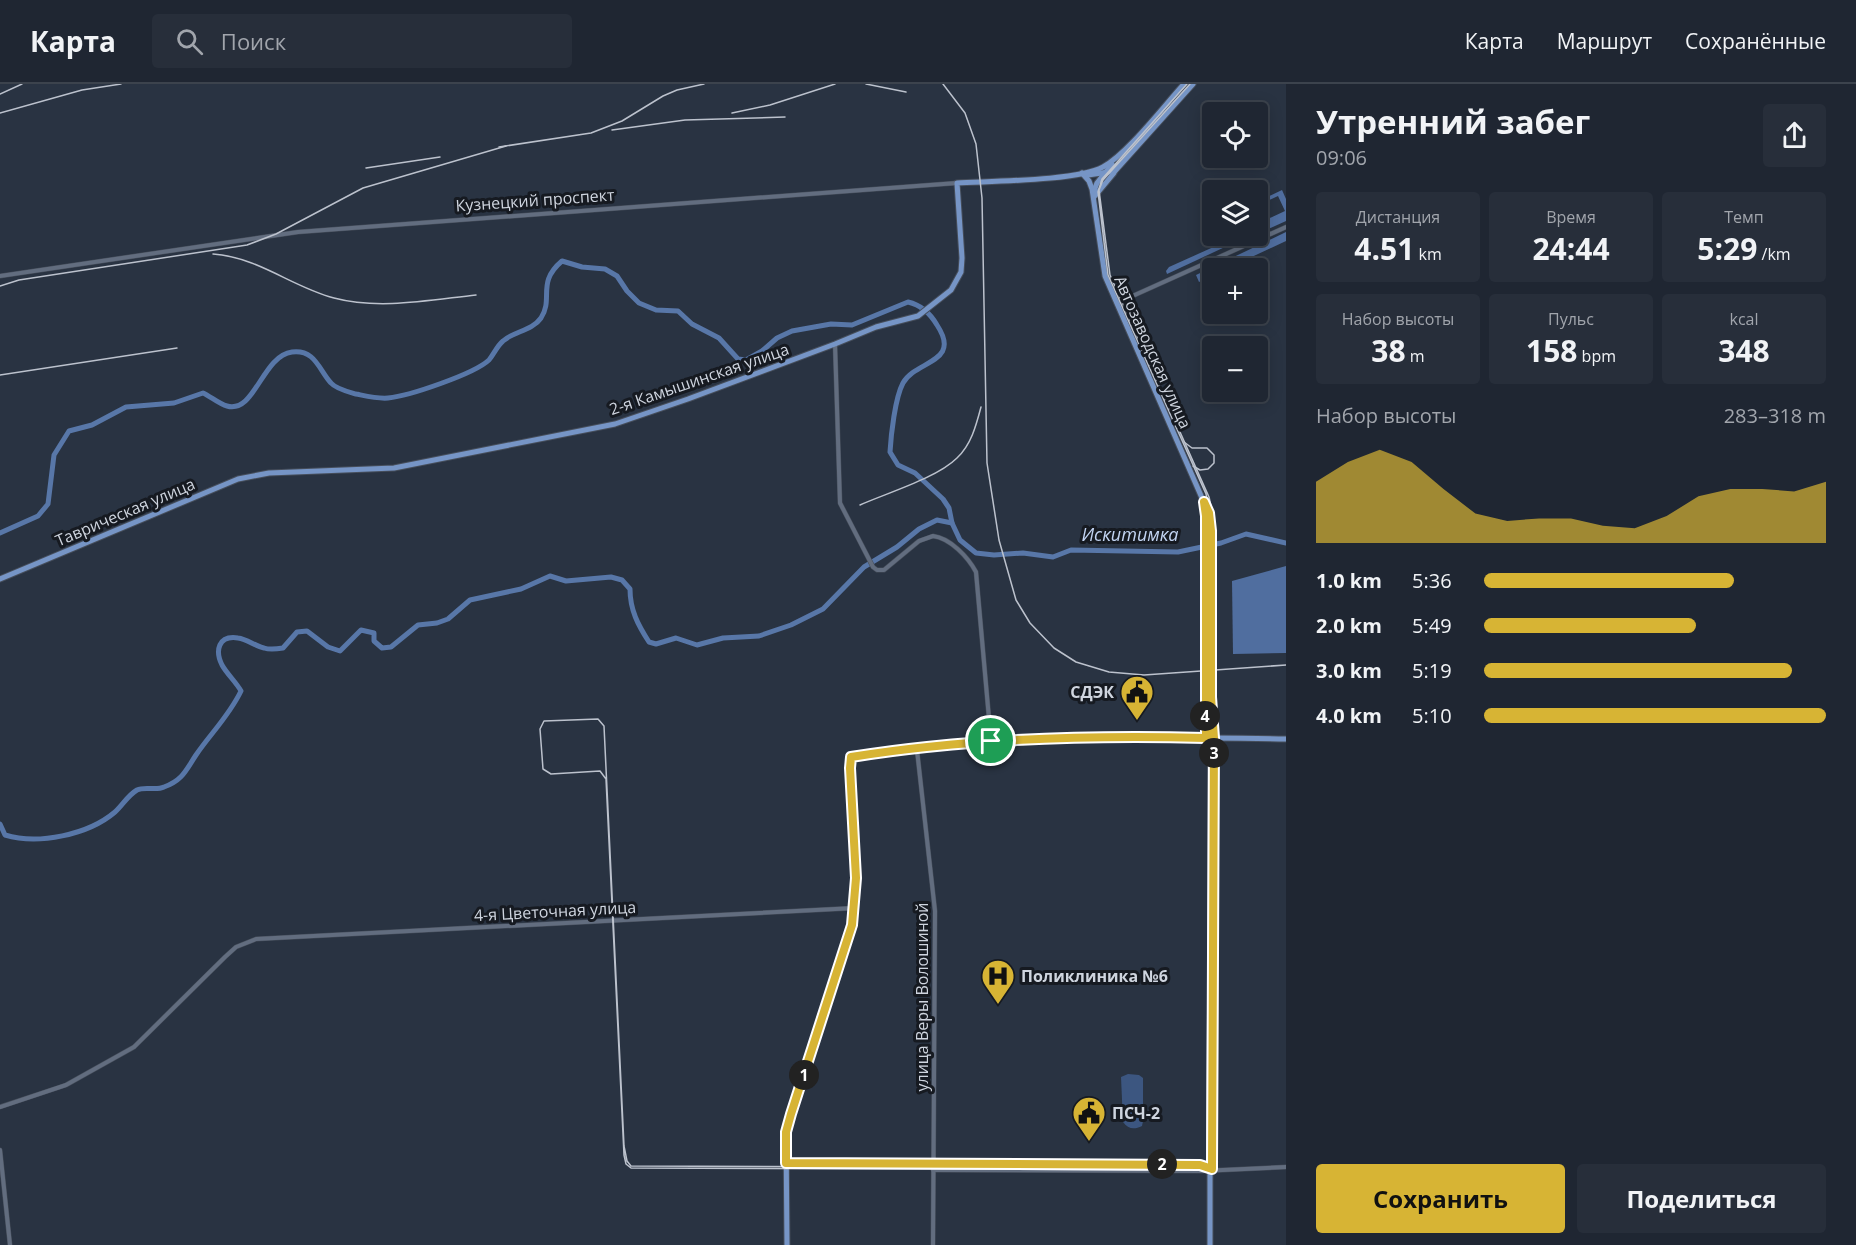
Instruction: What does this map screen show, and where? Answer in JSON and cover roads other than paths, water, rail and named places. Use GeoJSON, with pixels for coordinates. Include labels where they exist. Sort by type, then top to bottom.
{"type":"FeatureCollection","features":[{"type":"Feature","properties":{"kind":"main road","name":"Кузнецкий проспект"},"geometry":{"type":"LineString","coordinates":[[1083,174],[1098,170],[1118,156],[1184,84]]}},
{"type":"Feature","properties":{"kind":"main road"},"geometry":{"type":"LineString","coordinates":[[1094,196],[1193,84]]}},
{"type":"Feature","properties":{"kind":"main road"},"geometry":{"type":"LineString","coordinates":[[1094,196],[1095,186],[1118,156]]}},
{"type":"Feature","properties":{"kind":"main road","name":"Кузнецкий проспект"},"geometry":{"type":"LineString","coordinates":[[957,183],[1104,174],[1114,171]]}},
{"type":"Feature","properties":{"kind":"main road","name":"Автозаводская улица"},"geometry":{"type":"LineString","coordinates":[[1083,174],[1090,183],[1094,196],[1102,265],[1204,502],[1208,531],[1206,738]]}},
{"type":"Feature","properties":{"kind":"main road","name":"2-я Камышинская улица"},"geometry":{"type":"LineString","coordinates":[[262,474],[394,468],[615,424],[876,327],[918,316],[951,290],[960,272],[962,258],[957,183]]}},
{"type":"Feature","properties":{"kind":"main road","name":"Таврическая улица"},"geometry":{"type":"LineString","coordinates":[[0,579],[238,479],[262,474]]}},
{"type":"Feature","properties":{"kind":"main road"},"geometry":{"type":"LineString","coordinates":[[1208,676],[1214,738],[1210,1245]]}},
{"type":"Feature","properties":{"kind":"main road"},"geometry":{"type":"LineString","coordinates":[[787,1245],[786,1132],[846,946],[855,908],[851,757],[991,741],[1057,737],[1286,739]]}},
{"type":"Feature","properties":{"kind":"street","name":"Кузнецкий проспект"},"geometry":{"type":"LineString","coordinates":[[0,276],[294,232],[957,183]]}},
{"type":"Feature","properties":{"kind":"street"},"geometry":{"type":"LineString","coordinates":[[1117,303],[1286,227]]}},
{"type":"Feature","properties":{"kind":"street"},"geometry":{"type":"LineString","coordinates":[[835,344],[840,503],[873,567],[879,571],[884,570],[919,541],[933,536],[945,540],[970,561],[976,572],[991,741]]}},
{"type":"Feature","properties":{"kind":"street","name":"улица Веры Волошиной"},"geometry":{"type":"LineString","coordinates":[[917,750],[935,911],[933,1245]]}},
{"type":"Feature","properties":{"kind":"street","name":"4-я Цветочная улица"},"geometry":{"type":"LineString","coordinates":[[0,1107],[66,1085],[134,1047],[236,947],[256,939],[855,908]]}},
{"type":"Feature","properties":{"kind":"street"},"geometry":{"type":"LineString","coordinates":[[0,1150],[10,1245]]}},
{"type":"Feature","properties":{"kind":"street"},"geometry":{"type":"LineString","coordinates":[[786,1163],[1178,1164],[1200,1165],[1212,1169]]}},
{"type":"Feature","properties":{"kind":"street"},"geometry":{"type":"LineString","coordinates":[[933,1170],[1201,1171],[1286,1167]]}},
{"type":"Feature","properties":{"kind":"waterway","name":"Искитимка"},"geometry":{"type":"LineString","coordinates":[[0,533],[38,516],[48,504],[54,455],[69,431],[92,425],[126,407],[174,403],[203,393],[224,405],[237,406],[245,402],[273,363],[292,352],[300,352],[311,357],[333,385],[356,394],[388,398],[441,384],[481,366],[489,360],[503,341],[528,328],[541,318],[545,311],[547,283],[554,269],[562,261],[582,267],[605,269],[617,276],[639,303],[656,310],[678,311],[692,324],[719,338],[738,359],[746,360],[762,351],[777,338],[792,331],[831,324],[852,325],[908,302],[921,307],[937,325],[943,337],[944,347],[941,354],[909,375],[903,383],[892,427],[890,452],[898,465],[915,473],[943,499],[949,508],[952,523],[960,540],[976,553],[994,555],[1023,553],[1053,557],[1071,550],[1178,552],[1221,543],[1246,534],[1286,543]]}},
{"type":"Feature","properties":{"kind":"waterway"},"geometry":{"type":"LineString","coordinates":[[0,824],[5,835],[18,838],[62,836],[91,827],[104,820],[137,790],[161,788],[180,778],[241,691],[220,660],[220,645],[226,639],[241,639],[261,647],[276,649],[283,648],[297,632],[307,631],[328,647],[340,651],[361,630],[374,633],[374,641],[382,648],[391,647],[418,625],[448,619],[470,600],[521,589],[550,576],[566,581],[611,577],[622,580],[630,589],[635,617],[649,642],[656,644],[676,638],[697,645],[723,638],[759,636],[791,625],[823,609],[864,567],[897,547],[919,529],[937,520],[952,523]]}},
{"type":"Feature","properties":{"kind":"tram line"},"geometry":{"type":"LineString","coordinates":[[1187,84],[1102,179],[1098,192],[1108,275],[1206,494],[1209,507],[1207,531],[1209,764],[1207,1163],[1197,1168],[631,1166],[627,1161],[624,1146],[604,726],[598,719],[544,721],[540,729],[543,769],[551,774],[600,771],[606,779],[624,1155],[626,1164],[631,1168],[1197,1170],[1208,1164],[1209,531],[1211,506],[1209,497],[1110,275],[1099,190],[1103,180],[1190,84]]}},
{"type":"Feature","properties":{"kind":"tram line"},"geometry":{"type":"LineString","coordinates":[[1184,442],[1192,448],[1207,448],[1214,455],[1214,463],[1208,469],[1200,470],[1193,466]]}},
{"type":"Feature","properties":{"kind":"railway"},"geometry":{"type":"LineString","coordinates":[[0,94],[22,84]]}},
{"type":"Feature","properties":{"kind":"railway"},"geometry":{"type":"LineString","coordinates":[[0,113],[82,90],[121,84]]}},
{"type":"Feature","properties":{"kind":"railway"},"geometry":{"type":"LineString","coordinates":[[499,147],[591,133],[622,121],[663,96],[677,90],[704,84]]}},
{"type":"Feature","properties":{"kind":"railway"},"geometry":{"type":"LineString","coordinates":[[732,113],[770,105],[835,84]]}},
{"type":"Feature","properties":{"kind":"railway"},"geometry":{"type":"LineString","coordinates":[[866,84],[906,92]]}},
{"type":"Feature","properties":{"kind":"railway"},"geometry":{"type":"LineString","coordinates":[[943,84],[965,113],[976,144],[982,198],[987,463],[999,540],[1016,600],[1030,623],[1054,648],[1076,662],[1109,672],[1144,675],[1286,665]]}},
{"type":"Feature","properties":{"kind":"railway"},"geometry":{"type":"LineString","coordinates":[[612,130],[685,120],[785,117]]}},
{"type":"Feature","properties":{"kind":"railway"},"geometry":{"type":"LineString","coordinates":[[0,286],[19,280],[247,245],[276,234],[363,188],[506,146]]}},
{"type":"Feature","properties":{"kind":"railway"},"geometry":{"type":"LineString","coordinates":[[366,168],[440,157]]}},
{"type":"Feature","properties":{"kind":"railway"},"geometry":{"type":"LineString","coordinates":[[213,254],[229,256],[260,266],[319,293],[351,302],[405,303],[476,295]]}},
{"type":"Feature","properties":{"kind":"railway"},"geometry":{"type":"LineString","coordinates":[[0,375],[177,348]]}},
{"type":"Feature","properties":{"kind":"railway"},"geometry":{"type":"LineString","coordinates":[[860,505],[925,478],[957,458],[969,441],[981,407]]}},
{"type":"Feature","properties":{"kind":"place","name":"СДЭК"},"geometry":{"type":"Point","coordinates":[1137,721]}},
{"type":"Feature","properties":{"kind":"place","name":"Поликлиника №6"},"geometry":{"type":"Point","coordinates":[998,1005]}},
{"type":"Feature","properties":{"kind":"place","name":"ПСЧ-2"},"geometry":{"type":"Point","coordinates":[1089,1142]}}]}
